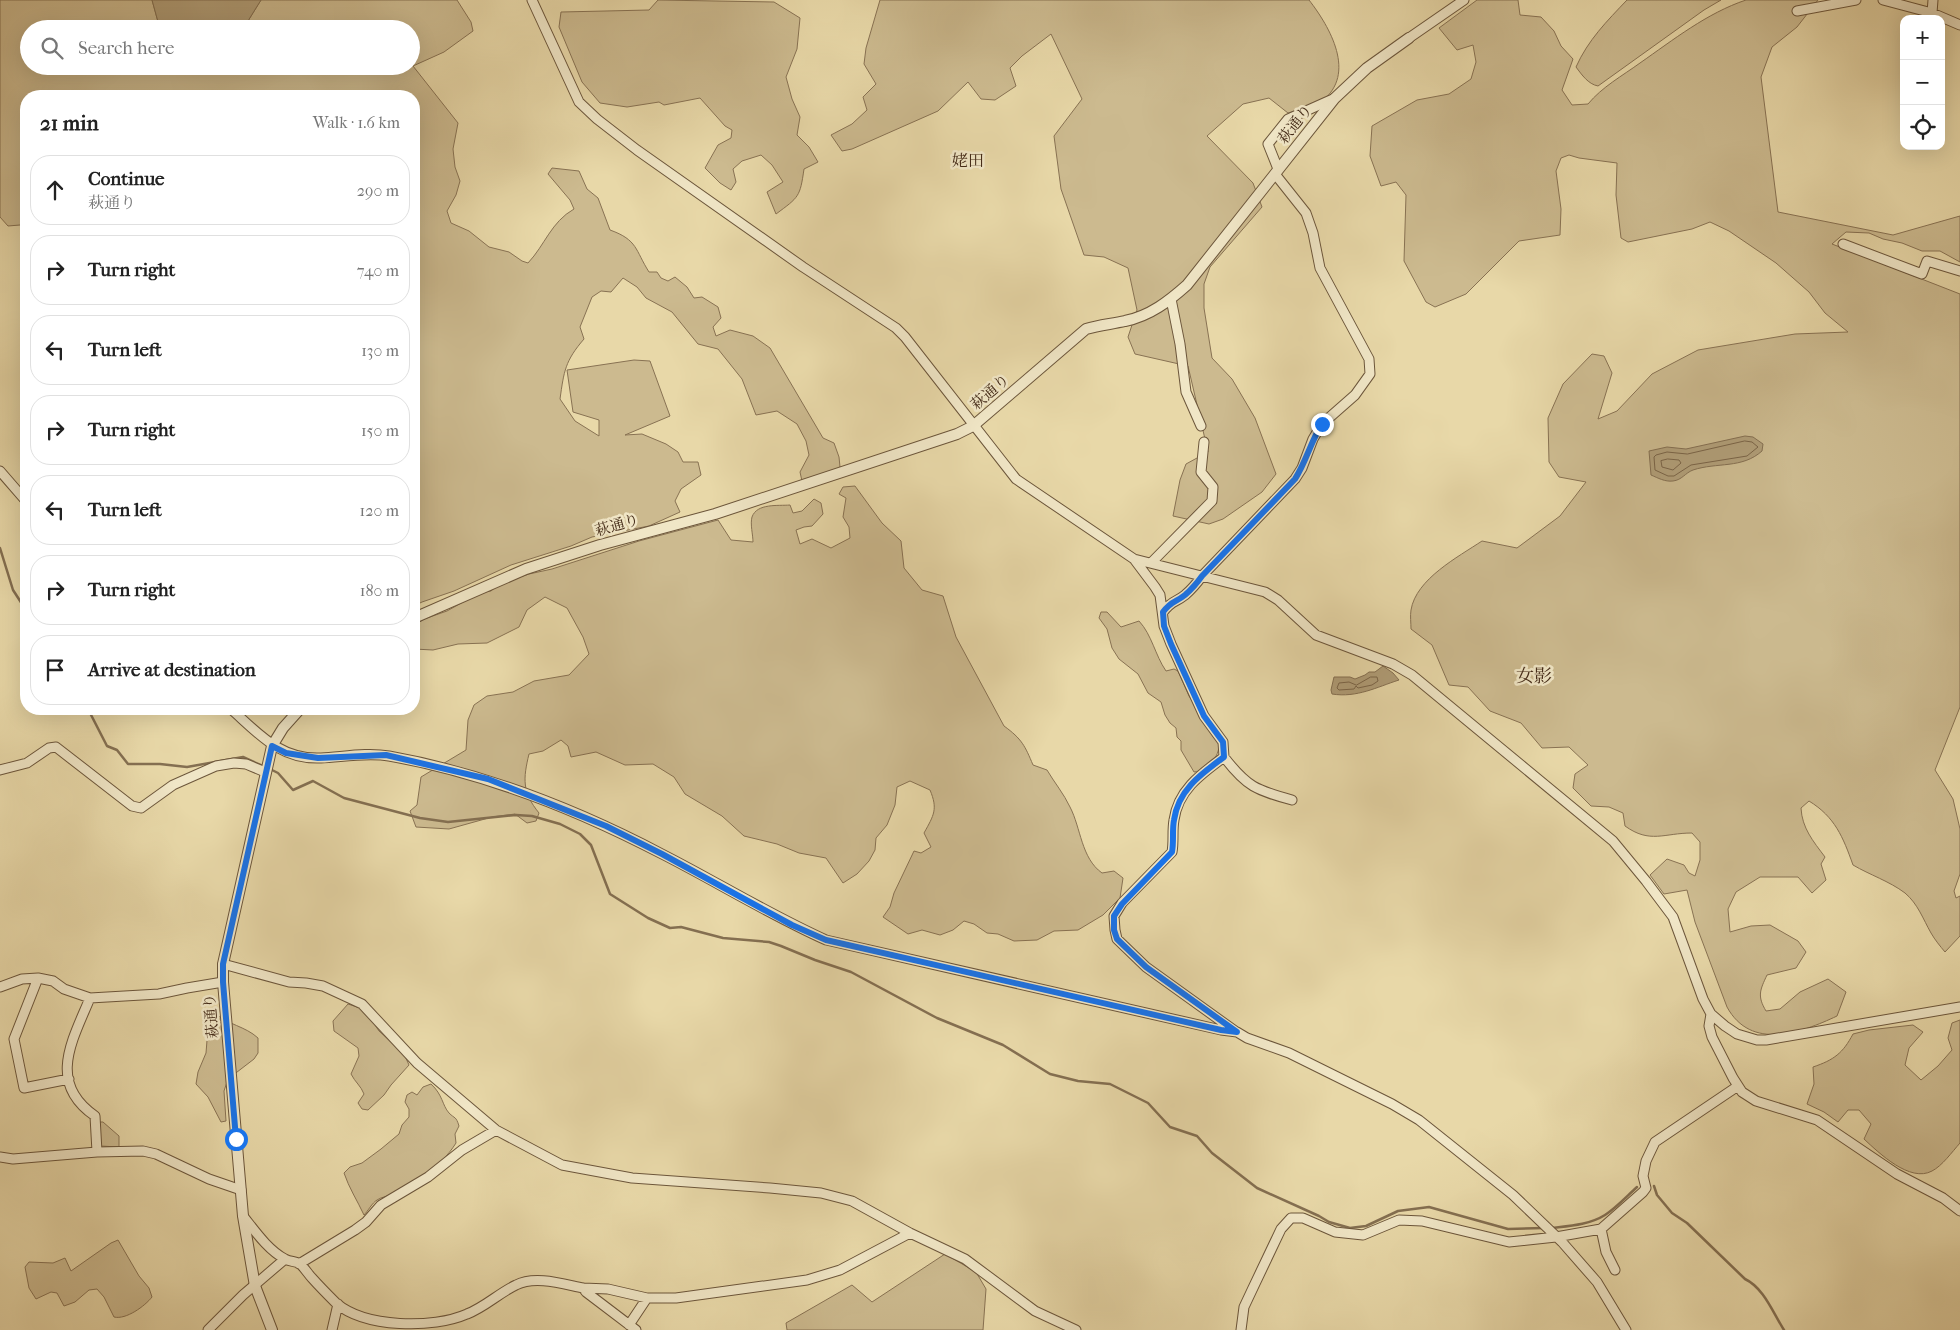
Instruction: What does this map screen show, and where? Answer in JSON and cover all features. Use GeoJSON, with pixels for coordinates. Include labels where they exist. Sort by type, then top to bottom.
{"type":"FeatureCollection","features":[{"type":"Feature","properties":{"kind":"street"},"geometry":{"type":"LineString","coordinates":[[532,0],[579,102],[597,119],[803,267],[889,322],[906,337],[973,426],[1016,479],[1134,559],[1160,595],[1164,626],[1171,644],[1204,716],[1223,742],[1224,757],[1240,778],[1261,792],[1292,800]]}},
{"type":"Feature","properties":{"kind":"street","name":"萩通り"},"geometry":{"type":"LineString","coordinates":[[420,615],[526,569],[600,545],[715,514],[935,442],[973,426],[1086,329],[1126,321],[1146,314],[1171,299],[1187,285],[1335,98],[1367,68],[1464,0]]}},
{"type":"Feature","properties":{"kind":"street"},"geometry":{"type":"LineString","coordinates":[[1798,11],[1856,0]]}},
{"type":"Feature","properties":{"kind":"street"},"geometry":{"type":"LineString","coordinates":[[1883,0],[1932,12],[1960,25]]}},
{"type":"Feature","properties":{"kind":"street"},"geometry":{"type":"LineString","coordinates":[[1932,12],[1933,0]]}},
{"type":"Feature","properties":{"kind":"street"},"geometry":{"type":"LineString","coordinates":[[1163,612],[1171,602],[1184,596],[1194,587],[1202,576],[1295,479],[1322,424],[1355,395],[1370,374],[1368,360],[1320,268],[1313,233],[1306,213],[1276,171],[1269,152],[1268,144],[1288,119],[1335,98]]}},
{"type":"Feature","properties":{"kind":"street"},"geometry":{"type":"LineString","coordinates":[[1843,244],[1922,274],[1927,261],[1960,271]]}},
{"type":"Feature","properties":{"kind":"street"},"geometry":{"type":"LineString","coordinates":[[1171,299],[1180,344],[1186,392],[1201,426]]}},
{"type":"Feature","properties":{"kind":"street"},"geometry":{"type":"LineString","coordinates":[[1151,563],[1212,501],[1213,487],[1201,472],[1204,442]]}},
{"type":"Feature","properties":{"kind":"street"},"geometry":{"type":"LineString","coordinates":[[0,471],[20,494]]}},
{"type":"Feature","properties":{"kind":"street"},"geometry":{"type":"LineString","coordinates":[[1134,559],[1265,592],[1278,600],[1316,635],[1393,664],[1412,675],[1613,841],[1673,917],[1711,1014],[1724,1026],[1737,1034],[1757,1040],[1766,1040],[1960,1007]]}},
{"type":"Feature","properties":{"kind":"street"},"geometry":{"type":"LineString","coordinates":[[1160,595],[1171,602]]}},
{"type":"Feature","properties":{"kind":"street"},"geometry":{"type":"LineString","coordinates":[[238,715],[272,746],[286,753],[318,758],[386,755],[488,779],[606,826],[662,854],[792,925],[826,940],[1028,987],[1237,1032]]}},
{"type":"Feature","properties":{"kind":"street","name":"萩通り"},"geometry":{"type":"LineString","coordinates":[[272,1330],[255,1286],[243,1216],[223,964],[272,746],[283,728],[295,715]]}},
{"type":"Feature","properties":{"kind":"street"},"geometry":{"type":"LineString","coordinates":[[0,770],[27,763],[49,748],[56,748],[132,806],[141,808],[173,784],[216,766],[234,763],[246,764],[265,772]]}},
{"type":"Feature","properties":{"kind":"street"},"geometry":{"type":"LineString","coordinates":[[1224,757],[1202,773],[1184,792],[1177,803],[1173,822],[1172,852],[1122,904],[1114,916],[1114,930],[1117,939],[1146,967],[1246,1038],[1289,1052],[1392,1104],[1419,1120],[1512,1195],[1556,1237],[1597,1282],[1626,1330]]}},
{"type":"Feature","properties":{"kind":"street"},"geometry":{"type":"LineString","coordinates":[[223,964],[289,982],[323,986],[362,1004],[418,1063],[496,1130],[562,1165],[632,1178],[820,1193],[852,1201],[910,1233],[965,1259],[1035,1311],[1076,1330]]}},
{"type":"Feature","properties":{"kind":"street"},"geometry":{"type":"LineString","coordinates":[[0,987],[22,979],[38,978],[53,982],[64,989],[90,998],[159,994],[223,982]]}},
{"type":"Feature","properties":{"kind":"street"},"geometry":{"type":"LineString","coordinates":[[38,978],[14,1039],[24,1088],[69,1079]]}},
{"type":"Feature","properties":{"kind":"street"},"geometry":{"type":"LineString","coordinates":[[90,998],[72,1043],[66,1064],[74,1097],[95,1116],[97,1152]]}},
{"type":"Feature","properties":{"kind":"street"},"geometry":{"type":"LineString","coordinates":[[1711,1014],[1709,1026],[1712,1037],[1738,1086],[1748,1097],[1817,1120],[1897,1174],[1943,1198],[1960,1211]]}},
{"type":"Feature","properties":{"kind":"street"},"geometry":{"type":"LineString","coordinates":[[1241,1330],[1244,1307],[1281,1229],[1291,1218],[1303,1218],[1335,1232],[1363,1235],[1392,1222],[1410,1219],[1422,1220],[1509,1242],[1556,1237],[1601,1229],[1646,1188],[1643,1176],[1646,1161],[1655,1142],[1738,1086]]}},
{"type":"Feature","properties":{"kind":"street"},"geometry":{"type":"LineString","coordinates":[[299,1264],[355,1230],[366,1222],[381,1205],[428,1177],[462,1150],[496,1130]]}},
{"type":"Feature","properties":{"kind":"street"},"geometry":{"type":"LineString","coordinates":[[0,1157],[13,1159],[97,1152],[143,1151],[156,1154],[209,1179],[241,1190]]}},
{"type":"Feature","properties":{"kind":"street"},"geometry":{"type":"LineString","coordinates":[[243,1216],[264,1242],[285,1259],[299,1264],[338,1304],[371,1321],[406,1324],[430,1323],[467,1314],[516,1285],[525,1282],[544,1281],[583,1288],[608,1289],[648,1298],[676,1298],[807,1280],[840,1270],[910,1233]]}},
{"type":"Feature","properties":{"kind":"street"},"geometry":{"type":"LineString","coordinates":[[1601,1229],[1606,1252],[1615,1270]]}},
{"type":"Feature","properties":{"kind":"street"},"geometry":{"type":"LineString","coordinates":[[208,1330],[285,1259]]}},
{"type":"Feature","properties":{"kind":"street"},"geometry":{"type":"LineString","coordinates":[[583,1288],[632,1328],[648,1298]]}},
{"type":"Feature","properties":{"kind":"street"},"geometry":{"type":"LineString","coordinates":[[332,1330],[338,1304]]}},
{"type":"Feature","properties":{"kind":"shaded area"},"geometry":{"type":"Polygon","coordinates":[[[0,0],[152,0],[158,20],[20,20],[20,75],[420,75],[458,123],[453,149],[455,167],[460,181],[456,195],[447,211],[451,223],[469,231],[489,247],[509,252],[528,263],[554,227],[566,214],[574,209],[570,200],[548,174],[552,168],[579,171],[587,189],[598,198],[610,230],[626,238],[635,246],[649,272],[657,272],[661,278],[668,281],[675,277],[687,287],[694,298],[702,297],[718,307],[721,318],[713,327],[716,336],[730,330],[753,336],[770,348],[823,438],[834,443],[840,467],[833,472],[802,481],[800,472],[809,455],[806,441],[797,424],[777,411],[756,415],[742,379],[718,349],[698,344],[672,312],[646,298],[637,287],[623,278],[611,292],[601,291],[592,297],[580,327],[584,339],[566,367],[560,399],[575,421],[599,436],[599,420],[573,412],[567,370],[634,360],[650,361],[670,416],[625,435],[642,434],[666,444],[678,452],[683,462],[698,462],[701,475],[681,489],[675,501],[680,512],[649,526],[592,537],[571,546],[511,565],[454,591],[420,603],[420,90],[20,90],[20,225],[8,226],[0,217],[0,0]]]}},
{"type":"Feature","properties":{"kind":"shaded area"},"geometry":{"type":"Polygon","coordinates":[[[261,0],[457,0],[471,22],[473,31],[444,52],[420,63],[420,20],[249,20],[261,0]]]}},
{"type":"Feature","properties":{"kind":"shaded area"},"geometry":{"type":"Polygon","coordinates":[[[658,0],[774,2],[800,18],[797,49],[786,77],[792,99],[800,117],[797,135],[809,147],[818,162],[804,169],[797,196],[790,204],[776,214],[767,192],[783,182],[772,165],[761,155],[742,161],[733,169],[736,182],[731,190],[720,183],[705,168],[718,145],[731,138],[732,130],[725,126],[700,98],[664,105],[659,102],[627,107],[600,103],[582,82],[559,27],[561,12],[649,10],[658,0]]]}},
{"type":"Feature","properties":{"kind":"shaded area"},"geometry":{"type":"Polygon","coordinates":[[[880,0],[1309,0],[1325,23],[1336,51],[1339,64],[1338,78],[1332,90],[1322,101],[1288,113],[1269,98],[1243,104],[1207,136],[1253,183],[1262,207],[1210,267],[1204,284],[1204,308],[1212,358],[1232,379],[1255,418],[1276,474],[1262,492],[1223,519],[1209,524],[1173,516],[1180,480],[1186,464],[1208,452],[1188,366],[1135,354],[1128,337],[1137,310],[1128,268],[1104,257],[1084,255],[1061,189],[1054,136],[1082,99],[1051,34],[1022,56],[1010,68],[1016,86],[995,100],[981,99],[968,82],[938,111],[852,149],[842,151],[831,135],[852,124],[867,110],[863,97],[876,84],[864,64],[866,48],[880,0]]]}},
{"type":"Feature","properties":{"kind":"shaded area"},"geometry":{"type":"Polygon","coordinates":[[[1477,0],[1518,0],[1520,15],[1541,17],[1554,31],[1561,46],[1573,59],[1562,90],[1572,105],[1588,104],[1606,87],[1678,36],[1732,5],[1746,0],[1818,0],[1797,27],[1772,47],[1761,77],[1778,212],[1893,235],[1960,216],[1960,262],[1940,251],[1922,251],[1869,233],[1846,232],[1832,244],[1960,294],[1960,707],[1935,770],[1953,799],[1960,829],[1960,874],[1954,891],[1956,898],[1960,896],[1960,936],[1945,952],[1933,936],[1910,897],[1893,885],[1853,865],[1846,845],[1832,821],[1809,801],[1801,808],[1803,822],[1825,857],[1821,864],[1826,880],[1812,893],[1798,877],[1760,877],[1736,892],[1728,909],[1730,932],[1751,926],[1770,925],[1798,941],[1806,952],[1796,968],[1767,975],[1760,993],[1761,1001],[1766,1011],[1780,1009],[1800,992],[1828,979],[1846,992],[1837,1016],[1808,1028],[1778,1034],[1763,1034],[1749,1029],[1737,1021],[1727,1007],[1695,922],[1687,890],[1664,894],[1650,875],[1667,859],[1684,865],[1689,873],[1695,876],[1700,860],[1700,842],[1692,833],[1657,836],[1642,835],[1625,826],[1623,813],[1609,807],[1591,806],[1573,788],[1575,774],[1588,765],[1569,747],[1542,748],[1521,723],[1490,711],[1468,687],[1449,685],[1432,645],[1411,629],[1411,612],[1415,599],[1421,588],[1439,570],[1482,541],[1517,548],[1560,516],[1586,482],[1559,477],[1549,462],[1548,418],[1563,384],[1592,354],[1604,356],[1612,373],[1598,419],[1617,411],[1652,374],[1698,350],[1795,334],[1848,332],[1825,313],[1809,292],[1776,263],[1729,231],[1710,222],[1692,229],[1628,242],[1621,238],[1616,195],[1617,163],[1569,155],[1561,158],[1556,171],[1561,209],[1560,235],[1519,241],[1466,294],[1435,307],[1426,302],[1404,261],[1406,195],[1396,182],[1381,186],[1370,156],[1372,126],[1417,100],[1449,94],[1471,79],[1476,62],[1473,45],[1457,50],[1439,28],[1477,0]]]}},
{"type":"Feature","properties":{"kind":"shaded area"},"geometry":{"type":"Polygon","coordinates":[[[1627,0],[1721,0],[1704,10],[1598,86],[1594,85],[1585,79],[1576,67],[1592,39],[1627,0]]]}},
{"type":"Feature","properties":{"kind":"shaded area"},"geometry":{"type":"Polygon","coordinates":[[[855,486],[882,523],[901,541],[904,568],[922,590],[943,596],[956,637],[1004,726],[1022,743],[1033,765],[1047,770],[1068,802],[1082,842],[1095,867],[1102,873],[1114,871],[1123,878],[1120,898],[1103,915],[1078,930],[1054,931],[1037,940],[1014,941],[998,934],[987,933],[974,924],[964,921],[953,930],[940,935],[922,930],[908,934],[883,917],[890,907],[894,893],[914,851],[921,853],[931,847],[924,833],[934,812],[934,802],[930,790],[910,781],[897,787],[895,805],[887,825],[876,838],[875,850],[869,861],[857,874],[843,883],[826,858],[799,853],[777,844],[744,836],[722,816],[685,794],[674,777],[653,764],[625,765],[596,752],[571,757],[568,746],[561,740],[543,751],[529,754],[525,785],[529,798],[539,813],[536,821],[527,823],[515,814],[492,817],[449,829],[416,827],[410,811],[417,805],[421,777],[466,750],[468,720],[474,705],[487,696],[513,692],[534,681],[569,675],[589,654],[583,637],[567,608],[545,597],[527,610],[519,627],[487,643],[458,644],[433,650],[420,649],[420,622],[447,611],[479,593],[491,591],[499,584],[639,541],[718,520],[731,540],[753,542],[752,517],[758,509],[768,506],[790,505],[793,513],[802,511],[814,499],[821,503],[823,514],[812,526],[796,530],[800,544],[812,539],[831,548],[850,538],[849,527],[843,517],[846,498],[839,494],[843,487],[855,486]]]}},
{"type":"Feature","properties":{"kind":"shaded area"},"geometry":{"type":"Polygon","coordinates":[[[1101,612],[1107,612],[1121,627],[1139,621],[1147,632],[1166,671],[1174,669],[1178,671],[1189,696],[1219,743],[1215,758],[1204,769],[1194,772],[1181,750],[1181,741],[1177,737],[1176,728],[1165,715],[1161,702],[1148,693],[1138,674],[1119,659],[1112,648],[1107,629],[1099,618],[1101,612]]]}},
{"type":"Feature","properties":{"kind":"shaded area"},"geometry":{"type":"Polygon","coordinates":[[[348,1004],[360,1008],[369,1016],[379,1031],[404,1054],[409,1065],[384,1095],[368,1110],[362,1109],[358,1103],[364,1094],[351,1074],[359,1056],[358,1048],[334,1031],[333,1021],[348,1004]]]}},
{"type":"Feature","properties":{"kind":"shaded area"},"geometry":{"type":"Polygon","coordinates":[[[215,1013],[258,1038],[258,1053],[254,1059],[228,1079],[224,1091],[226,1121],[221,1122],[208,1097],[196,1084],[198,1072],[206,1053],[209,1015],[215,1013]]]}},
{"type":"Feature","properties":{"kind":"shaded area"},"geometry":{"type":"Polygon","coordinates":[[[1960,1020],[1960,1143],[1936,1169],[1923,1174],[1914,1173],[1895,1165],[1878,1152],[1864,1139],[1871,1124],[1859,1110],[1848,1110],[1838,1122],[1824,1112],[1807,1104],[1814,1084],[1813,1067],[1827,1062],[1837,1055],[1853,1034],[1869,1030],[1913,1025],[1923,1032],[1909,1048],[1905,1065],[1921,1080],[1938,1066],[1952,1050],[1948,1038],[1952,1023],[1960,1020]]]}},
{"type":"Feature","properties":{"kind":"shaded area"},"geometry":{"type":"Polygon","coordinates":[[[431,1084],[438,1092],[449,1113],[457,1121],[459,1126],[455,1134],[456,1143],[435,1167],[419,1178],[377,1200],[364,1215],[344,1173],[350,1167],[362,1163],[399,1134],[402,1125],[409,1117],[409,1109],[405,1102],[407,1095],[412,1092],[417,1095],[423,1087],[431,1084]]]}},
{"type":"Feature","properties":{"kind":"shaded area"},"geometry":{"type":"Polygon","coordinates":[[[99,1122],[103,1122],[119,1136],[119,1147],[100,1146],[99,1122]]]}},
{"type":"Feature","properties":{"kind":"shaded area"},"geometry":{"type":"Polygon","coordinates":[[[118,1240],[139,1276],[149,1288],[152,1297],[135,1312],[114,1317],[104,1297],[97,1289],[89,1290],[75,1302],[64,1306],[57,1293],[51,1292],[36,1299],[29,1288],[25,1267],[29,1262],[53,1263],[65,1258],[71,1271],[118,1240]]]}},
{"type":"Feature","properties":{"kind":"shaded area"},"geometry":{"type":"Polygon","coordinates":[[[945,1254],[976,1272],[986,1289],[983,1330],[787,1330],[786,1323],[852,1285],[872,1302],[945,1254]]]}},
{"type":"Feature","properties":{"kind":"water"},"geometry":{"type":"Polygon","coordinates":[[[152,0],[261,0],[249,20],[158,20],[152,0]]]}},
{"type":"Feature","properties":{"kind":"water"},"geometry":{"type":"Polygon","coordinates":[[[1745,436],[1753,437],[1763,444],[1762,451],[1754,457],[1738,463],[1693,470],[1673,481],[1651,475],[1649,451],[1667,447],[1686,449],[1745,436]]]}},
{"type":"Feature","properties":{"kind":"water"},"geometry":{"type":"Polygon","coordinates":[[[1383,666],[1399,680],[1358,693],[1332,694],[1334,677],[1350,677],[1355,679],[1369,672],[1375,672],[1383,666]]]}},
{"type":"Feature","properties":{"kind":"waterway"},"geometry":{"type":"LineString","coordinates":[[0,548],[13,590],[20,601]]}},
{"type":"Feature","properties":{"kind":"waterway"},"geometry":{"type":"LineString","coordinates":[[91,715],[107,746],[117,750],[128,764],[160,764],[187,767],[243,757],[265,767]]}},
{"type":"Feature","properties":{"kind":"waterway"},"geometry":{"type":"LineString","coordinates":[[270,769],[278,773],[293,790],[313,781],[344,798],[420,818],[448,822],[516,815],[532,816],[560,824],[580,834],[591,845],[610,894],[648,918],[670,928],[681,927],[723,938],[769,942],[781,946],[851,972],[937,1018],[1003,1045],[1050,1074],[1078,1081],[1110,1084],[1148,1103],[1170,1127],[1197,1136],[1212,1153],[1257,1188],[1329,1222],[1350,1228],[1366,1226],[1398,1211],[1429,1207],[1508,1229],[1544,1228]]}},
{"type":"Feature","properties":{"kind":"waterway"},"geometry":{"type":"LineString","coordinates":[[1654,1186],[1657,1195],[1672,1213],[1687,1223],[1745,1279],[1758,1288],[1784,1330]]}},
{"type":"Feature","properties":{"kind":"waterway"},"geometry":{"type":"LineString","coordinates":[[1552,1228],[1579,1224],[1599,1218],[1613,1209],[1637,1187]]}},
{"type":"Feature","properties":{"kind":"district","name":"姥田"},"geometry":{"type":"Point","coordinates":[968,160]}},
{"type":"Feature","properties":{"kind":"district","name":"女影"},"geometry":{"type":"Point","coordinates":[1534,676]}},
{"type":"Feature","properties":{"kind":"route"},"geometry":{"type":"LineString","coordinates":[[236,1139],[223,964],[272,746],[286,753],[318,758],[386,755],[488,779],[606,826],[662,854],[792,925],[826,940],[1028,987],[1237,1032],[1146,967],[1117,939],[1114,930],[1114,916],[1122,904],[1172,852],[1174,840],[1173,822],[1177,803],[1184,792],[1202,773],[1224,757],[1223,742],[1204,716],[1171,644],[1164,626],[1163,612],[1171,602],[1184,596],[1194,587],[1202,576],[1295,479],[1322,424]]}}]}
